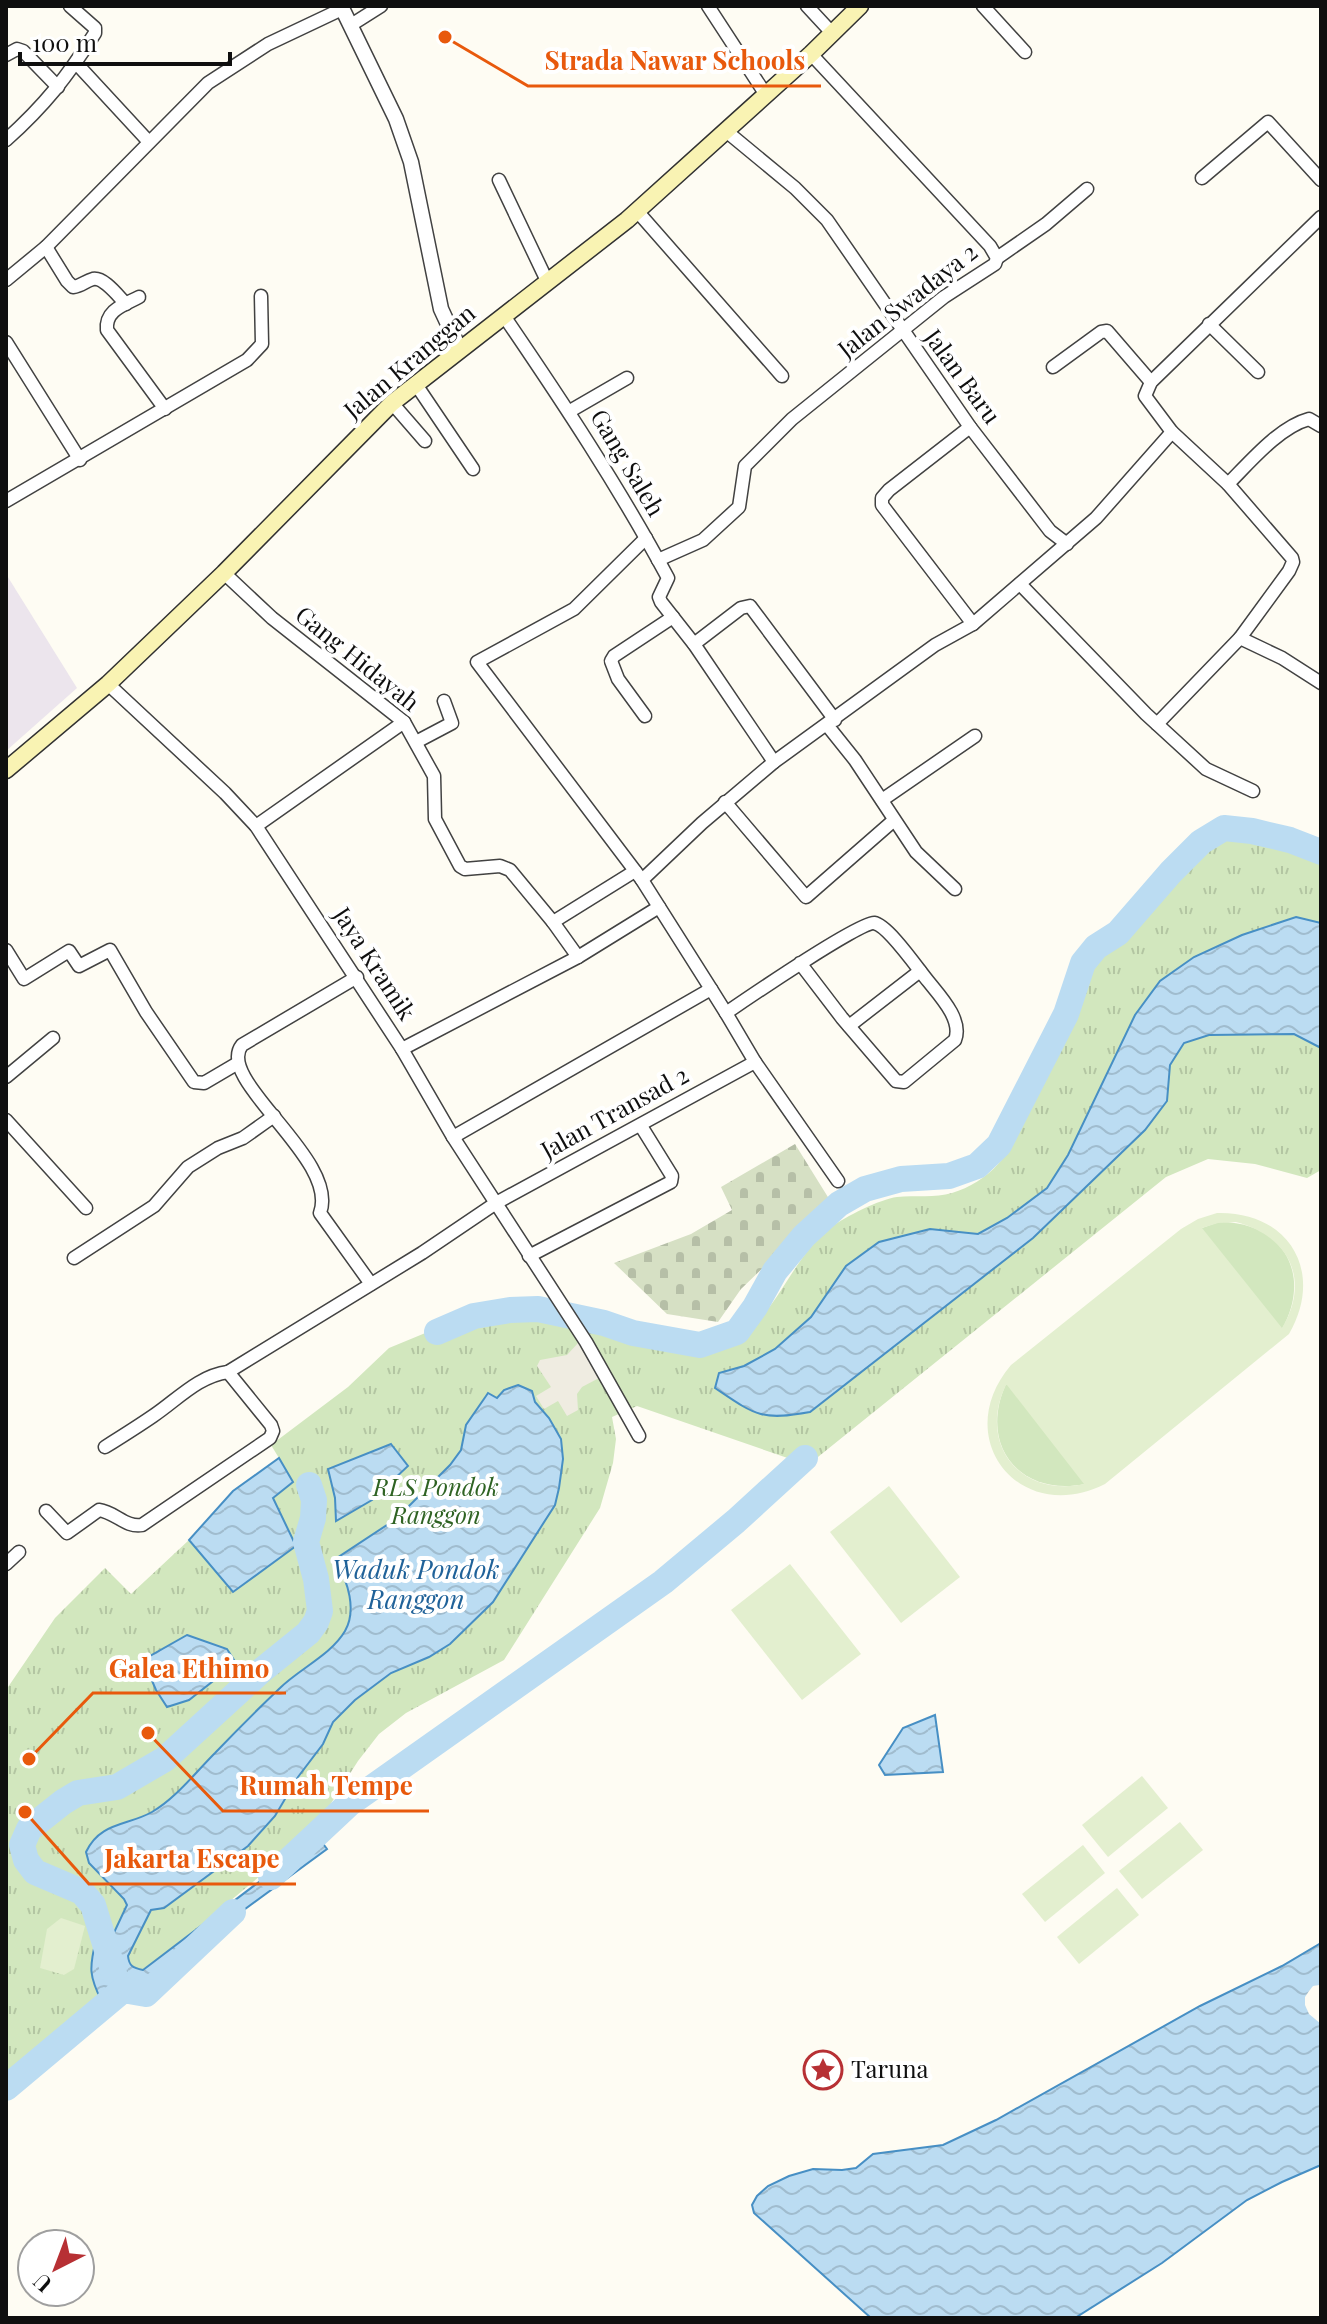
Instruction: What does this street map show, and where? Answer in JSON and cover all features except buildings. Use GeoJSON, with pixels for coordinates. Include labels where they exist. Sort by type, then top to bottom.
{"type":"FeatureCollection","features":[{"type":"Feature","properties":{"kind":"main road","name":"Jalan Kranggan"},"geometry":{"type":"LineString","coordinates":[[6,770],[108,684],[224,573],[392,403],[637,211],[860,6]]}},
{"type":"Feature","properties":{"kind":"street"},"geometry":{"type":"LineString","coordinates":[[6,140],[42,108],[95,33],[95,28],[70,6]]}},
{"type":"Feature","properties":{"kind":"street"},"geometry":{"type":"LineString","coordinates":[[351,25],[381,6]]}},
{"type":"Feature","properties":{"kind":"street"},"geometry":{"type":"LineString","coordinates":[[708,6],[766,95]]}},
{"type":"Feature","properties":{"kind":"street"},"geometry":{"type":"LineString","coordinates":[[807,6],[832,33]]}},
{"type":"Feature","properties":{"kind":"street"},"geometry":{"type":"LineString","coordinates":[[983,6],[1025,52]]}},
{"type":"Feature","properties":{"kind":"street"},"geometry":{"type":"LineString","coordinates":[[6,280],[46,247],[208,83],[268,44],[342,7],[396,119],[411,162],[441,309],[460,350]]}},
{"type":"Feature","properties":{"kind":"street"},"geometry":{"type":"LineString","coordinates":[[6,55],[17,49],[23,51],[58,87]]}},
{"type":"Feature","properties":{"kind":"street","name":"Jalan Swadaya 2"},"geometry":{"type":"LineString","coordinates":[[658,560],[703,540],[739,507],[745,466],[792,419],[944,297],[995,264],[997,258],[990,246],[811,54]]}},
{"type":"Feature","properties":{"kind":"street"},"geometry":{"type":"LineString","coordinates":[[76,63],[149,142]]}},
{"type":"Feature","properties":{"kind":"street"},"geometry":{"type":"LineString","coordinates":[[1202,178],[1268,122],[1321,180]]}},
{"type":"Feature","properties":{"kind":"street","name":"Jalan Baru"},"geometry":{"type":"LineString","coordinates":[[726,131],[795,188],[827,220],[970,427],[1050,531],[1067,544]]}},
{"type":"Feature","properties":{"kind":"street"},"geometry":{"type":"LineString","coordinates":[[499,180],[548,283]]}},
{"type":"Feature","properties":{"kind":"street"},"geometry":{"type":"LineString","coordinates":[[997,258],[1046,224],[1087,189]]}},
{"type":"Feature","properties":{"kind":"street"},"geometry":{"type":"LineString","coordinates":[[637,211],[782,376]]}},
{"type":"Feature","properties":{"kind":"street"},"geometry":{"type":"LineString","coordinates":[[1157,724],[1240,638],[1293,562],[1228,484],[1172,432],[1145,396],[1151,382],[1321,217]]}},
{"type":"Feature","properties":{"kind":"street"},"geometry":{"type":"LineString","coordinates":[[46,247],[73,287],[95,279],[101,280],[126,304]]}},
{"type":"Feature","properties":{"kind":"street"},"geometry":{"type":"LineString","coordinates":[[6,500],[80,460],[247,360],[262,344],[261,296]]}},
{"type":"Feature","properties":{"kind":"street"},"geometry":{"type":"LineString","coordinates":[[139,297],[110,313],[107,330],[165,409]]}},
{"type":"Feature","properties":{"kind":"street","name":"Gang Saleh"},"geometry":{"type":"LineString","coordinates":[[504,316],[570,411],[646,538],[574,609],[477,662],[638,875]]}},
{"type":"Feature","properties":{"kind":"street"},"geometry":{"type":"LineString","coordinates":[[1209,324],[1258,372]]}},
{"type":"Feature","properties":{"kind":"street"},"geometry":{"type":"LineString","coordinates":[[1053,367],[1101,332],[1107,331],[1151,382]]}},
{"type":"Feature","properties":{"kind":"street"},"geometry":{"type":"LineString","coordinates":[[6,342],[80,460]]}},
{"type":"Feature","properties":{"kind":"street"},"geometry":{"type":"LineString","coordinates":[[570,411],[627,378]]}},
{"type":"Feature","properties":{"kind":"street"},"geometry":{"type":"LineString","coordinates":[[415,383],[473,469]]}},
{"type":"Feature","properties":{"kind":"street"},"geometry":{"type":"LineString","coordinates":[[392,403],[425,441]]}},
{"type":"Feature","properties":{"kind":"street"},"geometry":{"type":"LineString","coordinates":[[1228,484],[1260,452],[1298,422],[1309,419],[1321,426]]}},
{"type":"Feature","properties":{"kind":"street"},"geometry":{"type":"LineString","coordinates":[[970,427],[889,490],[882,498],[882,505],[973,624]]}},
{"type":"Feature","properties":{"kind":"street"},"geometry":{"type":"LineString","coordinates":[[553,922],[638,875],[774,762],[935,645],[973,624],[1096,518],[1172,432]]}},
{"type":"Feature","properties":{"kind":"street"},"geometry":{"type":"LineString","coordinates":[[646,538],[668,578],[659,597],[774,762]]}},
{"type":"Feature","properties":{"kind":"street","name":"Gang Hidayah"},"geometry":{"type":"LineString","coordinates":[[224,573],[272,618],[404,722],[434,776],[435,819],[460,866],[465,869],[500,866],[510,870],[578,957]]}},
{"type":"Feature","properties":{"kind":"street"},"geometry":{"type":"LineString","coordinates":[[1020,584],[1157,724],[1206,769],[1253,791]]}},
{"type":"Feature","properties":{"kind":"street"},"geometry":{"type":"LineString","coordinates":[[694,644],[741,608],[750,606],[831,722],[893,821],[916,852],[955,889]]}},
{"type":"Feature","properties":{"kind":"street"},"geometry":{"type":"LineString","coordinates":[[645,716],[618,679],[611,661],[673,617]]}},
{"type":"Feature","properties":{"kind":"street"},"geometry":{"type":"LineString","coordinates":[[1240,638],[1282,658],[1321,683]]}},
{"type":"Feature","properties":{"kind":"street","name":"Jaya Kramik"},"geometry":{"type":"LineString","coordinates":[[108,684],[256,826],[357,977],[453,1137],[576,1326],[639,1436]]}},
{"type":"Feature","properties":{"kind":"street"},"geometry":{"type":"LineString","coordinates":[[416,742],[452,723],[444,701]]}},
{"type":"Feature","properties":{"kind":"street"},"geometry":{"type":"LineString","coordinates":[[256,826],[404,722]]}},
{"type":"Feature","properties":{"kind":"street"},"geometry":{"type":"LineString","coordinates":[[882,800],[975,736]]}},
{"type":"Feature","properties":{"kind":"street"},"geometry":{"type":"LineString","coordinates":[[725,802],[806,897],[893,821]]}},
{"type":"Feature","properties":{"kind":"street"},"geometry":{"type":"LineString","coordinates":[[638,875],[755,1062],[838,1181]]}},
{"type":"Feature","properties":{"kind":"street"},"geometry":{"type":"LineString","coordinates":[[402,1049],[578,957],[659,907]]}},
{"type":"Feature","properties":{"kind":"street"},"geometry":{"type":"LineString","coordinates":[[726,1013],[800,963],[870,922],[881,926],[920,971],[955,1020],[958,1033],[955,1040],[904,1082],[896,1081],[800,963]]}},
{"type":"Feature","properties":{"kind":"street"},"geometry":{"type":"LineString","coordinates":[[6,950],[24,979],[69,951],[79,966],[110,950],[146,1012],[194,1082],[204,1083],[238,1063]]}},
{"type":"Feature","properties":{"kind":"street"},"geometry":{"type":"LineString","coordinates":[[849,1026],[920,971]]}},
{"type":"Feature","properties":{"kind":"street"},"geometry":{"type":"LineString","coordinates":[[357,977],[242,1045],[237,1054],[248,1083],[302,1150],[321,1186],[323,1201],[320,1213],[371,1284]]}},
{"type":"Feature","properties":{"kind":"street"},"geometry":{"type":"LineString","coordinates":[[453,1137],[711,989]]}},
{"type":"Feature","properties":{"kind":"street"},"geometry":{"type":"LineString","coordinates":[[6,1077],[53,1038]]}},
{"type":"Feature","properties":{"kind":"street","name":"Jalan Transad 2"},"geometry":{"type":"LineString","coordinates":[[105,1447],[205,1379],[228,1372],[496,1203],[755,1062]]}},
{"type":"Feature","properties":{"kind":"street"},"geometry":{"type":"LineString","coordinates":[[74,1258],[154,1206],[188,1167],[218,1148],[243,1138],[274,1116]]}},
{"type":"Feature","properties":{"kind":"street"},"geometry":{"type":"LineString","coordinates":[[6,1120],[86,1208]]}},
{"type":"Feature","properties":{"kind":"street"},"geometry":{"type":"LineString","coordinates":[[529,1256],[671,1182],[672,1176],[641,1126]]}},
{"type":"Feature","properties":{"kind":"street"},"geometry":{"type":"LineString","coordinates":[[46,1511],[67,1533],[99,1510],[132,1526],[142,1525],[270,1438],[273,1431],[271,1425],[228,1372]]}},
{"type":"Feature","properties":{"kind":"street"},"geometry":{"type":"LineString","coordinates":[[6,1564],[19,1552]]}},
{"type":"Feature","properties":{"kind":"shaded area"},"geometry":{"type":"Polygon","coordinates":[[[6,574],[77,688],[6,751],[6,574]]]}},
{"type":"Feature","properties":{"kind":"shaded area"},"geometry":{"type":"Polygon","coordinates":[[[578,1343],[599,1378],[582,1387],[577,1394],[578,1410],[567,1416],[558,1401],[544,1409],[536,1396],[551,1387],[537,1366],[540,1360],[567,1355],[578,1343]]]}},
{"type":"Feature","properties":{"kind":"green space","name":"RLS Pondok Ranggon"},"geometry":{"type":"Polygon","coordinates":[[[1227,836],[1275,843],[1321,859],[1321,1170],[1307,1178],[1255,1164],[1208,1159],[1166,1177],[808,1465],[637,1406],[612,1417],[616,1439],[613,1463],[600,1508],[504,1660],[406,1713],[379,1734],[323,1816],[295,1847],[102,2002],[94,2014],[6,2084],[6,1690],[55,1618],[105,1568],[131,1594],[189,1540],[233,1592],[295,1546],[273,1498],[293,1481],[271,1445],[348,1387],[389,1348],[435,1329],[442,1339],[486,1319],[536,1314],[704,1351],[728,1343],[747,1331],[775,1299],[814,1243],[837,1223],[890,1198],[945,1195],[977,1182],[998,1164],[1017,1136],[1086,970],[1094,958],[1128,933],[1182,869],[1204,848],[1227,836]]]}},
{"type":"Feature","properties":{"kind":"green space"},"geometry":{"type":"Polygon","coordinates":[[[795,1144],[831,1202],[741,1289],[718,1322],[667,1314],[614,1263],[691,1234],[732,1210],[721,1187],[795,1144]]]}},
{"type":"Feature","properties":{"kind":"green space"},"geometry":{"type":"Polygon","coordinates":[[[1217,1213],[1242,1215],[1264,1222],[1281,1234],[1294,1250],[1301,1268],[1303,1289],[1299,1311],[1289,1334],[1105,1484],[1074,1494],[1046,1494],[1022,1484],[1003,1468],[991,1446],[988,1420],[994,1393],[1011,1365],[1181,1229],[1217,1213]],[[1236,1222],[1202,1228],[1282,1328],[1291,1310],[1294,1293],[1290,1262],[1270,1238],[1236,1222]],[[1007,1385],[998,1407],[997,1427],[1001,1446],[1010,1462],[1041,1483],[1061,1486],[1084,1484],[1007,1385]]]}},
{"type":"Feature","properties":{"kind":"green space"},"geometry":{"type":"Polygon","coordinates":[[[1219,1222],[1241,1224],[1260,1231],[1275,1241],[1286,1254],[1294,1289],[1291,1309],[1282,1329],[1085,1484],[1062,1486],[1041,1482],[1024,1474],[1011,1462],[1002,1446],[997,1427],[1006,1384],[1202,1228],[1219,1222]]]}},
{"type":"Feature","properties":{"kind":"green space"},"geometry":{"type":"Polygon","coordinates":[[[889,1486],[960,1577],[901,1623],[830,1532],[889,1486]]]}},
{"type":"Feature","properties":{"kind":"green space"},"geometry":{"type":"Polygon","coordinates":[[[790,1564],[861,1654],[802,1700],[731,1610],[790,1564]]]}},
{"type":"Feature","properties":{"kind":"green space"},"geometry":{"type":"Polygon","coordinates":[[[1142,1776],[1168,1808],[1108,1857],[1082,1825],[1142,1776]]]}},
{"type":"Feature","properties":{"kind":"green space"},"geometry":{"type":"Polygon","coordinates":[[[1180,1822],[1203,1850],[1142,1899],[1119,1871],[1180,1822]]]}},
{"type":"Feature","properties":{"kind":"green space"},"geometry":{"type":"Polygon","coordinates":[[[1083,1845],[1105,1873],[1045,1922],[1022,1894],[1083,1845]]]}},
{"type":"Feature","properties":{"kind":"green space"},"geometry":{"type":"Polygon","coordinates":[[[1117,1888],[1139,1915],[1079,1964],[1057,1937],[1117,1888]]]}},
{"type":"Feature","properties":{"kind":"green space"},"geometry":{"type":"Polygon","coordinates":[[[61,1918],[85,1926],[74,1969],[64,1975],[40,1968],[47,1929],[61,1918]]]}},
{"type":"Feature","properties":{"kind":"water"},"geometry":{"type":"Polygon","coordinates":[[[1296,917],[1321,923],[1321,1048],[1294,1034],[1209,1035],[1184,1043],[1170,1065],[1167,1101],[1145,1130],[1033,1238],[810,1412],[780,1416],[759,1414],[715,1388],[719,1373],[744,1366],[775,1349],[811,1317],[846,1266],[879,1242],[930,1229],[978,1234],[1007,1218],[1047,1188],[1068,1155],[1135,1015],[1160,981],[1194,957],[1242,935],[1296,917]]]}},
{"type":"Feature","properties":{"kind":"water","name":"Waduk Pondok Ranggon"},"geometry":{"type":"Polygon","coordinates":[[[518,1385],[532,1391],[535,1402],[549,1418],[561,1439],[563,1459],[555,1505],[493,1602],[450,1644],[429,1657],[391,1673],[355,1700],[333,1722],[323,1744],[298,1777],[275,1816],[248,1846],[164,1908],[151,1910],[128,1956],[131,1964],[143,1970],[318,1837],[327,1849],[140,1986],[76,2041],[70,2034],[94,2014],[102,2002],[92,1972],[96,1940],[111,1939],[127,1905],[89,1863],[86,1852],[92,1842],[106,1830],[143,1817],[169,1800],[280,1688],[339,1640],[349,1623],[351,1605],[337,1558],[396,1519],[450,1465],[461,1450],[466,1425],[488,1393],[497,1398],[504,1390],[518,1385]]]}},
{"type":"Feature","properties":{"kind":"water"},"geometry":{"type":"Polygon","coordinates":[[[391,1444],[408,1466],[372,1500],[336,1521],[335,1498],[328,1469],[391,1444]]]}},
{"type":"Feature","properties":{"kind":"water"},"geometry":{"type":"Polygon","coordinates":[[[279,1458],[293,1482],[273,1498],[296,1546],[233,1592],[189,1540],[233,1491],[279,1458]]]}},
{"type":"Feature","properties":{"kind":"water"},"geometry":{"type":"Polygon","coordinates":[[[187,1635],[227,1649],[236,1663],[189,1700],[167,1707],[143,1660],[187,1635]]]}},
{"type":"Feature","properties":{"kind":"water"},"geometry":{"type":"Polygon","coordinates":[[[935,1715],[943,1772],[885,1775],[879,1765],[903,1728],[935,1715]]]}},
{"type":"Feature","properties":{"kind":"water"},"geometry":{"type":"Polygon","coordinates":[[[1321,1943],[1321,2165],[1247,2200],[1162,2263],[1075,2318],[871,2318],[754,2213],[752,2205],[757,2196],[768,2186],[789,2176],[813,2169],[856,2168],[873,2154],[943,2145],[996,2120],[1200,2006],[1321,1943]]]}},
{"type":"Feature","properties":{"kind":"pier"},"geometry":{"type":"Polygon","coordinates":[[[1319,1985],[1321,2024],[1309,2014],[1305,2005],[1309,1991],[1319,1985]]]}},
{"type":"Feature","properties":{"kind":"waterway"},"geometry":{"type":"LineString","coordinates":[[437,1332],[474,1316],[538,1309],[604,1323],[633,1333],[700,1345],[737,1332],[775,1271],[804,1236],[839,1204],[865,1189],[901,1179],[949,1176],[977,1166],[999,1145],[1066,1014],[1083,963],[1096,947],[1118,933],[1201,842],[1224,828],[1290,840],[1321,852]]}},
{"type":"Feature","properties":{"kind":"waterway"},"geometry":{"type":"LineString","coordinates":[[271,1877],[349,1804],[663,1582],[805,1458]]}},
{"type":"Feature","properties":{"kind":"waterway"},"geometry":{"type":"LineString","coordinates":[[114,1973],[93,1905],[82,1892],[35,1872],[26,1860],[22,1845],[29,1829],[63,1802],[78,1793],[117,1787],[165,1759],[261,1671],[308,1633],[320,1611],[316,1579],[306,1542],[314,1500],[309,1485]]}},
{"type":"Feature","properties":{"kind":"waterway"},"geometry":{"type":"LineString","coordinates":[[6,2088],[123,1990],[146,1994],[233,1912]]}},
{"type":"Feature","properties":{"kind":"place","name":"Strada Nawar Schools"},"geometry":{"type":"Point","coordinates":[445,37]}},
{"type":"Feature","properties":{"kind":"place","name":"Rumah Tempe"},"geometry":{"type":"Point","coordinates":[148,1733]}},
{"type":"Feature","properties":{"kind":"place","name":"Galea Ethimo"},"geometry":{"type":"Point","coordinates":[29,1759]}},
{"type":"Feature","properties":{"kind":"place","name":"Jakarta Escape"},"geometry":{"type":"Point","coordinates":[25,1812]}},
{"type":"Feature","properties":{"kind":"place","name":"Taruna"},"geometry":{"type":"Point","coordinates":[823,2070]}}]}
